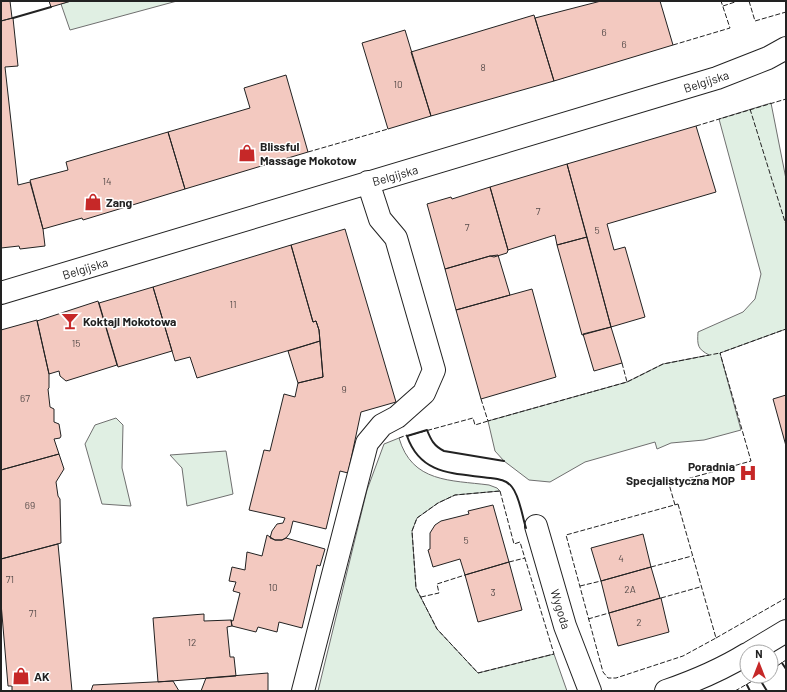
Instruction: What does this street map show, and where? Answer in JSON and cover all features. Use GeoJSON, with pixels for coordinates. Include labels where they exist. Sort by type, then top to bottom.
{"type":"FeatureCollection","features":[{"type":"Feature","properties":{"kind":"street","name":"Belgijska"},"geometry":{"type":"LineString","coordinates":[[1,293],[368,182],[710,81],[768,58],[786,48]]}},
{"type":"Feature","properties":{"kind":"street"},"geometry":{"type":"LineString","coordinates":[[303,691],[368,443],[382,425],[397,416],[424,393],[434,370],[396,238],[380,219],[368,182]]}},
{"type":"Feature","properties":{"kind":"street","name":"Wygoda"},"geometry":{"type":"LineString","coordinates":[[536,526],[565,626],[590,691]]}},
{"type":"Feature","properties":{"kind":"street"},"geometry":{"type":"LineString","coordinates":[[764,644],[786,631]]}},
{"type":"Feature","properties":{"kind":"street"},"geometry":{"type":"LineString","coordinates":[[666,691],[729,666],[739,659]]}},
{"type":"Feature","properties":{"kind":"green space"},"geometry":{"type":"Polygon","coordinates":[[[71,1],[177,1],[70,30],[61,4],[71,1]]]}},
{"type":"Feature","properties":{"kind":"green space"},"geometry":{"type":"Polygon","coordinates":[[[771,103],[786,179],[786,329],[720,353],[741,430],[704,440],[671,443],[657,449],[655,442],[585,462],[550,482],[529,480],[504,461],[495,451],[488,421],[627,382],[663,364],[709,355],[700,349],[698,332],[743,312],[755,299],[761,274],[719,119],[771,103]]]}},
{"type":"Feature","properties":{"kind":"green space"},"geometry":{"type":"Polygon","coordinates":[[[116,418],[123,425],[122,468],[131,506],[102,504],[85,444],[95,425],[116,418]]]}},
{"type":"Feature","properties":{"kind":"green space"},"geometry":{"type":"Polygon","coordinates":[[[399,438],[405,453],[413,464],[423,471],[447,480],[489,485],[500,491],[455,495],[438,503],[417,518],[412,531],[416,588],[437,629],[478,673],[554,654],[567,691],[318,691],[367,490],[384,444],[399,438]]]}},
{"type":"Feature","properties":{"kind":"green space"},"geometry":{"type":"Polygon","coordinates":[[[226,451],[233,494],[187,506],[182,468],[170,455],[226,451]]]}},
{"type":"Feature","properties":{"kind":"building"},"geometry":{"type":"Polygon","coordinates":[[[1,1],[10,1],[12,18],[1,21],[1,1]]]}},
{"type":"Feature","properties":{"kind":"building"},"geometry":{"type":"Polygon","coordinates":[[[49,1],[71,1],[51,7],[49,1]]]}},
{"type":"Feature","properties":{"kind":"building"},"geometry":{"type":"Polygon","coordinates":[[[601,1],[660,1],[673,45],[554,81],[535,18],[601,1]]]}},
{"type":"Feature","properties":{"kind":"building"},"geometry":{"type":"Polygon","coordinates":[[[534,15],[554,81],[431,116],[411,52],[534,15]]]}},
{"type":"Feature","properties":{"kind":"building"},"geometry":{"type":"Polygon","coordinates":[[[13,18],[18,66],[5,67],[18,185],[30,182],[43,229],[45,246],[20,249],[19,246],[1,248],[1,21],[13,18]]]}},
{"type":"Feature","properties":{"kind":"building"},"geometry":{"type":"Polygon","coordinates":[[[405,30],[431,116],[388,129],[362,43],[405,30]]]}},
{"type":"Feature","properties":{"kind":"building"},"geometry":{"type":"Polygon","coordinates":[[[286,75],[308,152],[185,189],[168,132],[250,108],[244,88],[286,75]]]}},
{"type":"Feature","properties":{"kind":"building"},"geometry":{"type":"Polygon","coordinates":[[[696,126],[716,192],[607,224],[614,250],[625,247],[645,317],[611,327],[567,164],[696,126]]]}},
{"type":"Feature","properties":{"kind":"building"},"geometry":{"type":"Polygon","coordinates":[[[168,132],[185,189],[83,220],[82,218],[43,229],[30,180],[68,170],[66,162],[168,132]]]}},
{"type":"Feature","properties":{"kind":"building"},"geometry":{"type":"Polygon","coordinates":[[[567,164],[587,237],[557,245],[555,235],[508,250],[490,187],[567,164]]]}},
{"type":"Feature","properties":{"kind":"building"},"geometry":{"type":"Polygon","coordinates":[[[490,187],[508,250],[507,253],[494,257],[490,256],[445,269],[427,204],[451,197],[452,199],[490,187]]]}},
{"type":"Feature","properties":{"kind":"building"},"geometry":{"type":"Polygon","coordinates":[[[345,229],[396,402],[361,412],[348,473],[340,471],[326,529],[293,521],[290,533],[286,538],[282,540],[275,540],[270,538],[272,531],[277,524],[283,523],[285,518],[249,510],[264,450],[270,451],[284,394],[295,397],[298,383],[323,377],[319,330],[316,321],[313,322],[291,245],[345,229]]]}},
{"type":"Feature","properties":{"kind":"building"},"geometry":{"type":"Polygon","coordinates":[[[587,237],[611,327],[582,335],[557,245],[587,237]]]}},
{"type":"Feature","properties":{"kind":"building"},"geometry":{"type":"Polygon","coordinates":[[[291,245],[313,322],[316,321],[319,330],[320,341],[197,378],[190,357],[175,361],[153,287],[291,245]]]}},
{"type":"Feature","properties":{"kind":"building"},"geometry":{"type":"Polygon","coordinates":[[[498,255],[510,295],[456,310],[445,269],[498,255]]]}},
{"type":"Feature","properties":{"kind":"building"},"geometry":{"type":"Polygon","coordinates":[[[153,287],[172,351],[118,367],[99,303],[153,287]]]}},
{"type":"Feature","properties":{"kind":"building"},"geometry":{"type":"Polygon","coordinates":[[[532,289],[556,377],[481,399],[456,310],[532,289]]]}},
{"type":"Feature","properties":{"kind":"building"},"geometry":{"type":"Polygon","coordinates":[[[98,301],[117,365],[66,381],[60,376],[59,371],[49,374],[37,321],[98,301]]]}},
{"type":"Feature","properties":{"kind":"building"},"geometry":{"type":"Polygon","coordinates":[[[37,320],[49,374],[48,389],[50,407],[54,409],[54,422],[59,424],[61,436],[60,438],[54,439],[59,454],[1,470],[1,330],[37,320]]]}},
{"type":"Feature","properties":{"kind":"building"},"geometry":{"type":"Polygon","coordinates":[[[611,327],[622,363],[594,371],[583,334],[611,327]]]}},
{"type":"Feature","properties":{"kind":"building"},"geometry":{"type":"Polygon","coordinates":[[[320,341],[323,377],[298,383],[288,351],[320,341]]]}},
{"type":"Feature","properties":{"kind":"building"},"geometry":{"type":"Polygon","coordinates":[[[786,395],[786,446],[773,399],[786,395]]]}},
{"type":"Feature","properties":{"kind":"building"},"geometry":{"type":"Polygon","coordinates":[[[59,454],[64,469],[56,482],[58,496],[60,499],[61,543],[1,559],[1,470],[59,454]]]}},
{"type":"Feature","properties":{"kind":"building"},"geometry":{"type":"Polygon","coordinates":[[[493,505],[509,562],[465,575],[460,559],[433,567],[428,550],[430,549],[430,533],[435,525],[441,521],[469,514],[468,511],[493,505]]]}},
{"type":"Feature","properties":{"kind":"building"},"geometry":{"type":"Polygon","coordinates":[[[643,534],[651,567],[601,581],[591,548],[643,534]]]}},
{"type":"Feature","properties":{"kind":"building"},"geometry":{"type":"Polygon","coordinates":[[[267,535],[275,540],[282,540],[286,538],[325,549],[320,566],[317,565],[302,628],[279,622],[277,632],[258,627],[256,632],[232,626],[231,620],[233,621],[240,593],[233,591],[236,582],[229,581],[232,567],[245,570],[247,552],[262,556],[267,535]]]}},
{"type":"Feature","properties":{"kind":"building"},"geometry":{"type":"Polygon","coordinates":[[[58,544],[72,691],[12,691],[12,686],[8,686],[1,603],[1,559],[58,544]]]}},
{"type":"Feature","properties":{"kind":"building"},"geometry":{"type":"Polygon","coordinates":[[[509,562],[522,610],[478,622],[465,575],[509,562]]]}},
{"type":"Feature","properties":{"kind":"building"},"geometry":{"type":"Polygon","coordinates":[[[651,567],[660,598],[609,613],[601,581],[651,567]]]}},
{"type":"Feature","properties":{"kind":"building"},"geometry":{"type":"Polygon","coordinates":[[[661,598],[669,632],[618,646],[609,613],[661,598]]]}},
{"type":"Feature","properties":{"kind":"building"},"geometry":{"type":"Polygon","coordinates":[[[204,614],[204,621],[231,620],[232,626],[227,627],[230,657],[234,657],[236,676],[158,682],[153,618],[204,614]]]}},
{"type":"Feature","properties":{"kind":"building"},"geometry":{"type":"Polygon","coordinates":[[[268,673],[268,691],[201,691],[206,678],[268,673]]]}},
{"type":"Feature","properties":{"kind":"building"},"geometry":{"type":"Polygon","coordinates":[[[173,681],[179,691],[91,691],[93,685],[173,681]]]}},
{"type":"Feature","properties":{"kind":"fence"},"geometry":{"type":"LineString","coordinates":[[673,45],[730,28],[721,1]]}},
{"type":"Feature","properties":{"kind":"fence"},"geometry":{"type":"LineString","coordinates":[[723,6],[738,1]]}},
{"type":"Feature","properties":{"kind":"fence"},"geometry":{"type":"LineString","coordinates":[[749,1],[755,21],[786,12]]}},
{"type":"Feature","properties":{"kind":"fence"},"geometry":{"type":"LineString","coordinates":[[696,126],[786,99]]}},
{"type":"Feature","properties":{"kind":"fence"},"geometry":{"type":"LineString","coordinates":[[750,109],[786,225]]}},
{"type":"Feature","properties":{"kind":"fence"},"geometry":{"type":"LineString","coordinates":[[308,152],[388,129]]}},
{"type":"Feature","properties":{"kind":"fence"},"geometry":{"type":"LineString","coordinates":[[675,505],[669,484],[751,461],[720,353],[786,329]]}},
{"type":"Feature","properties":{"kind":"fence"},"geometry":{"type":"LineString","coordinates":[[481,399],[488,421],[627,382],[663,364],[720,353]]}},
{"type":"Feature","properties":{"kind":"fence"},"geometry":{"type":"LineString","coordinates":[[622,363],[627,382]]}},
{"type":"Feature","properties":{"kind":"fence"},"geometry":{"type":"LineString","coordinates":[[407,436],[473,418],[475,425],[488,421]]}},
{"type":"Feature","properties":{"kind":"fence"},"geometry":{"type":"LineString","coordinates":[[399,438],[407,435]]}},
{"type":"Feature","properties":{"kind":"fence"},"geometry":{"type":"LineString","coordinates":[[500,491],[514,544],[520,542],[554,654],[478,673],[437,629],[416,588],[412,531],[417,518],[438,503],[455,495],[500,491]]}},
{"type":"Feature","properties":{"kind":"fence"},"geometry":{"type":"LineString","coordinates":[[678,504],[716,638],[683,656],[616,678],[608,678],[603,672],[566,535],[678,504]]}},
{"type":"Feature","properties":{"kind":"fence"},"geometry":{"type":"LineString","coordinates":[[651,567],[692,556]]}},
{"type":"Feature","properties":{"kind":"fence"},"geometry":{"type":"LineString","coordinates":[[509,562],[525,558]]}},
{"type":"Feature","properties":{"kind":"fence"},"geometry":{"type":"LineString","coordinates":[[421,597],[439,593],[437,584],[465,575]]}},
{"type":"Feature","properties":{"kind":"fence"},"geometry":{"type":"LineString","coordinates":[[580,586],[601,581]]}},
{"type":"Feature","properties":{"kind":"fence"},"geometry":{"type":"LineString","coordinates":[[661,598],[700,587]]}},
{"type":"Feature","properties":{"kind":"fence"},"geometry":{"type":"LineString","coordinates":[[716,638],[786,598]]}},
{"type":"Feature","properties":{"kind":"fence"},"geometry":{"type":"LineString","coordinates":[[588,619],[609,613]]}},
{"type":"Feature","properties":{"kind":"fence"},"geometry":{"type":"LineString","coordinates":[[779,665],[786,660]]}},
{"type":"Feature","properties":{"kind":"fence"},"geometry":{"type":"LineString","coordinates":[[735,691],[747,684]]}},
{"type":"Feature","properties":{"kind":"wall"},"geometry":{"type":"LineString","coordinates":[[13,18],[51,7]]}},
{"type":"Feature","properties":{"kind":"wall"},"geometry":{"type":"LineString","coordinates":[[504,461],[444,451],[433,442],[427,430],[407,436],[413,449],[421,459],[430,466],[452,473],[502,480],[508,483],[515,491],[526,528]]}},
{"type":"Feature","properties":{"kind":"wall"},"geometry":{"type":"LineString","coordinates":[[782,663],[786,669]]}},
{"type":"Feature","properties":{"kind":"wall"},"geometry":{"type":"LineString","coordinates":[[763,684],[767,691]]}},
{"type":"Feature","properties":{"kind":"wall"},"geometry":{"type":"LineString","coordinates":[[747,685],[750,691]]}},
{"type":"Feature","properties":{"kind":"place","name":"Blissful Massage Mokotow"},"geometry":{"type":"Point","coordinates":[247,153]}},
{"type":"Feature","properties":{"kind":"place","name":"Zang"},"geometry":{"type":"Point","coordinates":[93,202]}},
{"type":"Feature","properties":{"kind":"place","name":"Koktajl Mokotowa"},"geometry":{"type":"Point","coordinates":[70,321]}},
{"type":"Feature","properties":{"kind":"place","name":"Poradnia Specjalistyczna MOP"},"geometry":{"type":"Point","coordinates":[748,473]}},
{"type":"Feature","properties":{"kind":"place","name":"AK"},"geometry":{"type":"Point","coordinates":[21,676]}}]}
